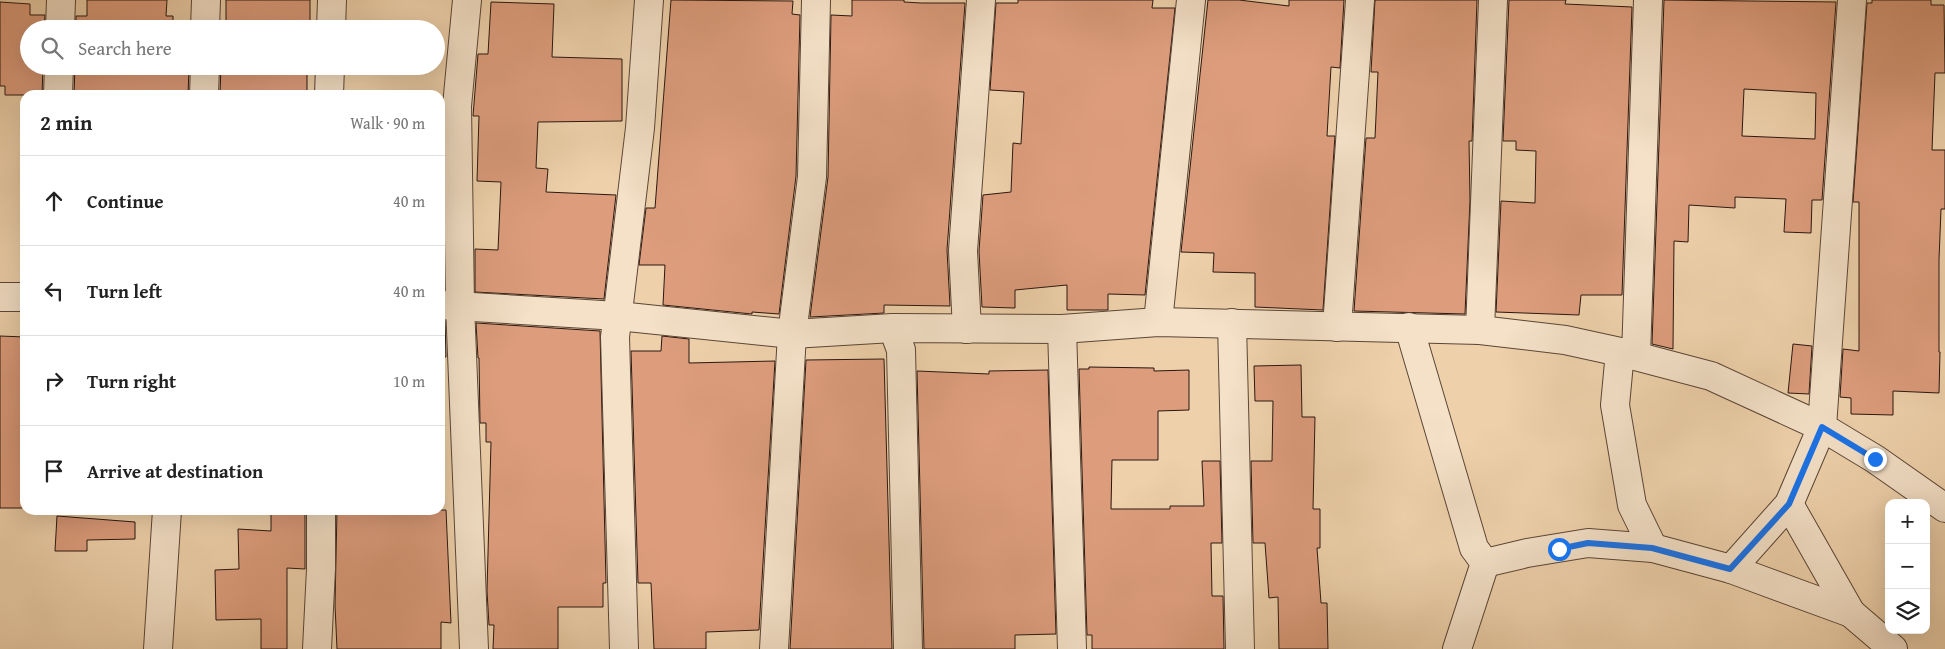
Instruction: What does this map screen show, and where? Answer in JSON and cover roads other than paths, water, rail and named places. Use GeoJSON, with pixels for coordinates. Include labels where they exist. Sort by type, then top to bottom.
{"type":"FeatureCollection","features":[{"type":"Feature","properties":{"kind":"street"},"geometry":{"type":"LineString","coordinates":[[60,20],[61,0]]}},
{"type":"Feature","properties":{"kind":"street"},"geometry":{"type":"LineString","coordinates":[[205,20],[206,0]]}},
{"type":"Feature","properties":{"kind":"street"},"geometry":{"type":"LineString","coordinates":[[331,20],[332,0]]}},
{"type":"Feature","properties":{"kind":"street"},"geometry":{"type":"LineString","coordinates":[[467,0],[457,106],[450,305],[474,649]]}},
{"type":"Feature","properties":{"kind":"street"},"geometry":{"type":"LineString","coordinates":[[624,649],[615,337],[640,128],[649,0]]}},
{"type":"Feature","properties":{"kind":"street"},"geometry":{"type":"LineString","coordinates":[[774,649],[792,334],[812,177],[816,0]]}},
{"type":"Feature","properties":{"kind":"street"},"geometry":{"type":"LineString","coordinates":[[967,329],[963,251],[981,0]]}},
{"type":"Feature","properties":{"kind":"street"},"geometry":{"type":"LineString","coordinates":[[1158,322],[1191,0]]}},
{"type":"Feature","properties":{"kind":"street"},"geometry":{"type":"LineString","coordinates":[[1337,327],[1360,0]]}},
{"type":"Feature","properties":{"kind":"street"},"geometry":{"type":"LineString","coordinates":[[1480,330],[1493,0]]}},
{"type":"Feature","properties":{"kind":"street"},"geometry":{"type":"LineString","coordinates":[[1648,0],[1628,354],[1615,405],[1632,504],[1652,548]]}},
{"type":"Feature","properties":{"kind":"street"},"geometry":{"type":"LineString","coordinates":[[1730,569],[1789,504],[1822,427],[1852,0]]}},
{"type":"Feature","properties":{"kind":"street"},"geometry":{"type":"LineString","coordinates":[[58,90],[59,75]]}},
{"type":"Feature","properties":{"kind":"street"},"geometry":{"type":"LineString","coordinates":[[204,90],[205,75]]}},
{"type":"Feature","properties":{"kind":"street"},"geometry":{"type":"LineString","coordinates":[[329,90],[330,75]]}},
{"type":"Feature","properties":{"kind":"street"},"geometry":{"type":"LineString","coordinates":[[0,297],[20,297]]}},
{"type":"Feature","properties":{"kind":"street"},"geometry":{"type":"LineString","coordinates":[[450,305],[618,316],[792,334],[893,328],[1062,329],[1158,322],[1480,330],[1566,340],[1711,376],[1822,427],[1875,459],[1945,508]]}},
{"type":"Feature","properties":{"kind":"street"},"geometry":{"type":"LineString","coordinates":[[1232,323],[1240,649]]}},
{"type":"Feature","properties":{"kind":"street"},"geometry":{"type":"LineString","coordinates":[[1410,327],[1474,548],[1485,563]]}},
{"type":"Feature","properties":{"kind":"street"},"geometry":{"type":"LineString","coordinates":[[893,328],[901,350],[908,649]]}},
{"type":"Feature","properties":{"kind":"street"},"geometry":{"type":"LineString","coordinates":[[1062,329],[1072,649]]}},
{"type":"Feature","properties":{"kind":"street"},"geometry":{"type":"LineString","coordinates":[[1789,504],[1851,614]]}},
{"type":"Feature","properties":{"kind":"street"},"geometry":{"type":"LineString","coordinates":[[158,649],[166,515]]}},
{"type":"Feature","properties":{"kind":"street"},"geometry":{"type":"LineString","coordinates":[[317,649],[321,569],[321,515]]}},
{"type":"Feature","properties":{"kind":"street"},"geometry":{"type":"LineString","coordinates":[[1485,563],[1527,553],[1588,543],[1652,548],[1730,569],[1851,614],[1893,649]]}},
{"type":"Feature","properties":{"kind":"street"},"geometry":{"type":"LineString","coordinates":[[1457,649],[1485,563]]}}]}
